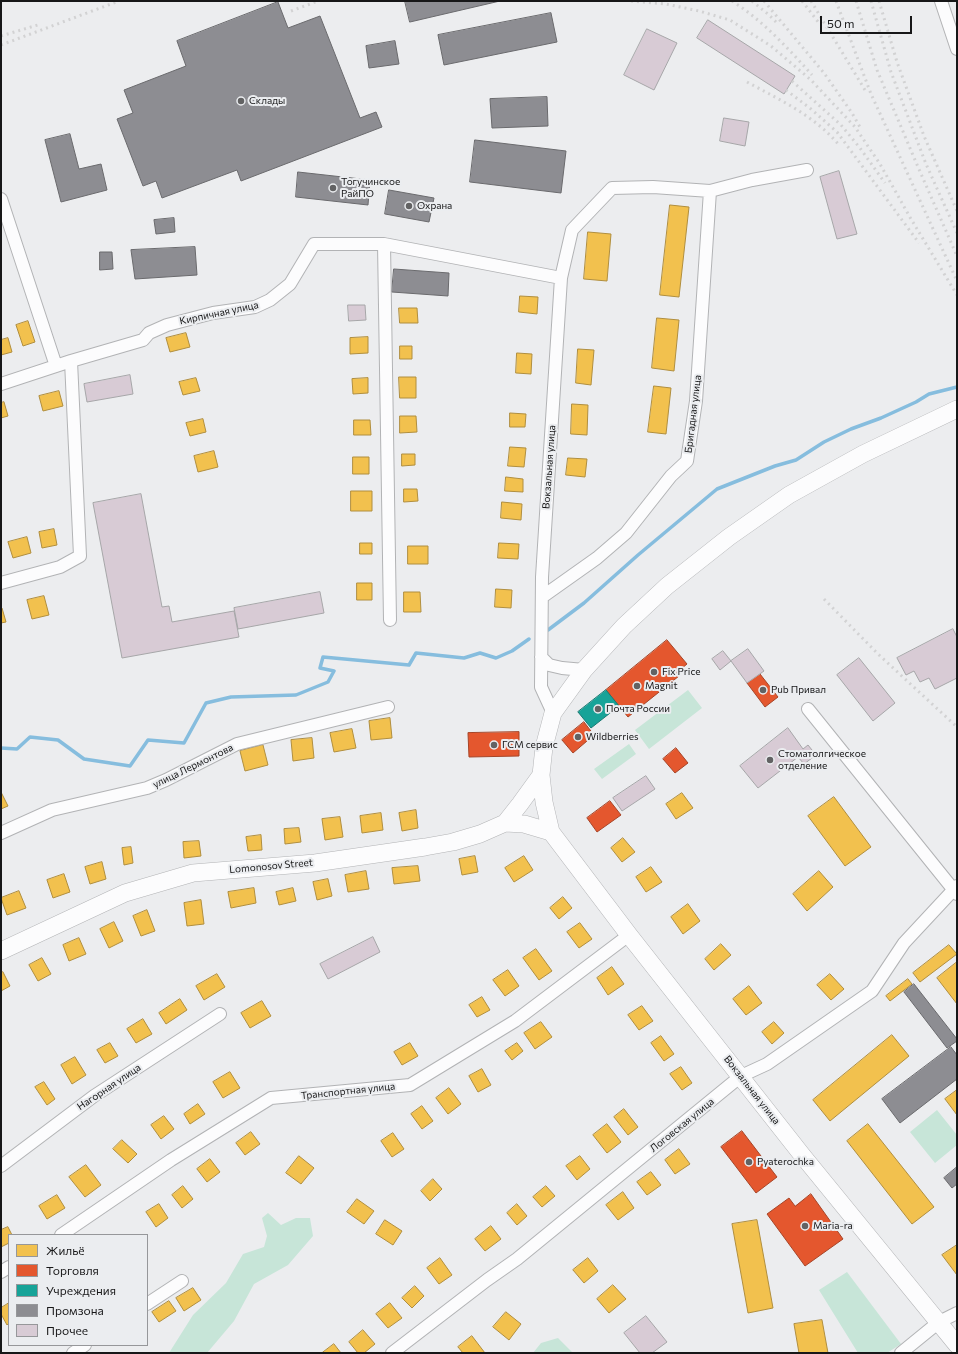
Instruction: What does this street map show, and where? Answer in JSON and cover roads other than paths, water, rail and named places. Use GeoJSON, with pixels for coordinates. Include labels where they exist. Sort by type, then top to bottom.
{"type":"FeatureCollection","features":[{"type":"Feature","properties":{"kind":"main road"},"geometry":{"type":"LineString","coordinates":[[552,832],[544,802],[541,775],[544,748],[553,714],[584,670],[624,626],[667,586],[729,537],[790,495],[863,454],[957,409]]}},
{"type":"Feature","properties":{"kind":"main road"},"geometry":{"type":"LineString","coordinates":[[886,443],[957,418]]}},
{"type":"Feature","properties":{"kind":"main road"},"geometry":{"type":"LineString","coordinates":[[505,823],[541,775]]}},
{"type":"Feature","properties":{"kind":"main road","name":"Lomonosov Street"},"geometry":{"type":"LineString","coordinates":[[1,951],[125,892],[193,873],[314,863],[425,848],[480,834],[505,823],[524,824],[552,832]]}},
{"type":"Feature","properties":{"kind":"main road","name":"Вокзальная улица"},"geometry":{"type":"LineString","coordinates":[[552,832],[628,935],[807,1161],[957,1345]]}},
{"type":"Feature","properties":{"kind":"street"},"geometry":{"type":"LineString","coordinates":[[942,1],[957,49]]}},
{"type":"Feature","properties":{"kind":"street","name":"Вокзальная улица"},"geometry":{"type":"LineString","coordinates":[[553,714],[541,687],[542,577],[561,278],[572,230],[612,188],[653,187],[710,191],[752,180],[807,170]]}},
{"type":"Feature","properties":{"kind":"street","name":"Бригадная улица"},"geometry":{"type":"LineString","coordinates":[[542,598],[597,558],[626,533],[671,476],[686,461],[696,401],[710,191]]}},
{"type":"Feature","properties":{"kind":"street"},"geometry":{"type":"LineString","coordinates":[[1,199],[56,366]]}},
{"type":"Feature","properties":{"kind":"street","name":"Кирпичная улица"},"geometry":{"type":"LineString","coordinates":[[1,384],[71,361],[143,340],[150,334],[167,325],[213,313],[255,307],[270,300],[290,284],[314,244],[384,244],[561,278]]}},
{"type":"Feature","properties":{"kind":"street"},"geometry":{"type":"LineString","coordinates":[[384,244],[390,620]]}},
{"type":"Feature","properties":{"kind":"street"},"geometry":{"type":"LineString","coordinates":[[1,583],[60,567],[80,556],[71,361]]}},
{"type":"Feature","properties":{"kind":"street"},"geometry":{"type":"LineString","coordinates":[[541,656],[549,665],[584,670]]}},
{"type":"Feature","properties":{"kind":"street","name":"улица Лермонтова"},"geometry":{"type":"LineString","coordinates":[[1,833],[52,810],[147,788],[237,744],[388,707]]}},
{"type":"Feature","properties":{"kind":"street"},"geometry":{"type":"LineString","coordinates":[[808,709],[956,890]]}},
{"type":"Feature","properties":{"kind":"street","name":"Логовская улица"},"geometry":{"type":"LineString","coordinates":[[392,1353],[480,1285],[517,1259],[741,1076],[767,1064],[872,991],[904,943],[956,890]]}},
{"type":"Feature","properties":{"kind":"street","name":"Транспортная улица"},"geometry":{"type":"LineString","coordinates":[[62,1234],[171,1160],[270,1098],[410,1085],[515,1021],[628,935]]}},
{"type":"Feature","properties":{"kind":"street","name":"Нагорная улица"},"geometry":{"type":"LineString","coordinates":[[1,1166],[94,1096],[220,1014]]}},
{"type":"Feature","properties":{"kind":"street"},"geometry":{"type":"LineString","coordinates":[[148,1303],[182,1281]]}},
{"type":"Feature","properties":{"kind":"street"},"geometry":{"type":"LineString","coordinates":[[901,1353],[939,1322],[957,1313]]}},
{"type":"Feature","properties":{"kind":"street"},"geometry":{"type":"LineString","coordinates":[[73,1353],[84,1346]]}},
{"type":"Feature","properties":{"kind":"waterway"},"geometry":{"type":"LineString","coordinates":[[548,630],[584,603],[638,555],[717,489],[775,466],[796,460],[824,442],[851,429],[881,418],[916,402],[929,394],[957,387]]}},
{"type":"Feature","properties":{"kind":"waterway"},"geometry":{"type":"LineString","coordinates":[[1,748],[17,749],[30,737],[58,740],[84,759],[130,766],[148,740],[184,743],[206,703],[231,697],[296,695],[328,682],[334,671],[320,668],[323,657],[409,665],[416,653],[464,658],[480,653],[496,658],[512,651],[529,639]]}},
{"type":"Feature","properties":{"kind":"railway"},"geometry":{"type":"LineString","coordinates":[[1,45],[119,1]]}},
{"type":"Feature","properties":{"kind":"railway"},"geometry":{"type":"LineString","coordinates":[[291,11],[318,1]]}},
{"type":"Feature","properties":{"kind":"railway"},"geometry":{"type":"LineString","coordinates":[[631,1],[666,4],[699,11],[730,20],[771,46],[811,80],[855,127],[880,164],[957,295]]}},
{"type":"Feature","properties":{"kind":"railway"},"geometry":{"type":"LineString","coordinates":[[732,1],[764,26],[812,75]]}},
{"type":"Feature","properties":{"kind":"railway"},"geometry":{"type":"LineString","coordinates":[[752,1],[776,22]]}},
{"type":"Feature","properties":{"kind":"railway"},"geometry":{"type":"LineString","coordinates":[[764,1],[824,73],[860,127]]}},
{"type":"Feature","properties":{"kind":"railway"},"geometry":{"type":"LineString","coordinates":[[802,1],[819,23]]}},
{"type":"Feature","properties":{"kind":"railway"},"geometry":{"type":"LineString","coordinates":[[811,1],[865,90]]}},
{"type":"Feature","properties":{"kind":"railway"},"geometry":{"type":"LineString","coordinates":[[836,1],[871,94],[957,281]]}},
{"type":"Feature","properties":{"kind":"railway"},"geometry":{"type":"LineString","coordinates":[[856,1],[877,70],[957,256]]}},
{"type":"Feature","properties":{"kind":"railway"},"geometry":{"type":"LineString","coordinates":[[871,1],[891,72],[926,164],[957,233]]}},
{"type":"Feature","properties":{"kind":"railway"},"geometry":{"type":"LineString","coordinates":[[879,1],[897,62],[924,136],[957,211]]}},
{"type":"Feature","properties":{"kind":"railway"},"geometry":{"type":"LineString","coordinates":[[1,36],[41,24]]}},
{"type":"Feature","properties":{"kind":"railway"},"geometry":{"type":"LineString","coordinates":[[792,81],[841,125],[860,148],[885,183]]}},
{"type":"Feature","properties":{"kind":"railway"},"geometry":{"type":"LineString","coordinates":[[747,82],[808,117],[819,125],[839,145]]}},
{"type":"Feature","properties":{"kind":"railway"},"geometry":{"type":"LineString","coordinates":[[786,90],[811,109],[837,132],[919,243]]}},
{"type":"Feature","properties":{"kind":"railway"},"geometry":{"type":"LineString","coordinates":[[824,599],[878,654],[957,727]]}},
{"type":"Feature","properties":{"kind":"place","name":"Склады"},"geometry":{"type":"Point","coordinates":[241,101]}},
{"type":"Feature","properties":{"kind":"place","name":"Тогучинское РайПО"},"geometry":{"type":"Point","coordinates":[333,188]}},
{"type":"Feature","properties":{"kind":"place","name":"Охрана"},"geometry":{"type":"Point","coordinates":[409,206]}},
{"type":"Feature","properties":{"kind":"place","name":"Fix Price"},"geometry":{"type":"Point","coordinates":[654,672]}},
{"type":"Feature","properties":{"kind":"place","name":"Magnit"},"geometry":{"type":"Point","coordinates":[637,686]}},
{"type":"Feature","properties":{"kind":"place","name":"Pub Привал"},"geometry":{"type":"Point","coordinates":[763,690]}},
{"type":"Feature","properties":{"kind":"place","name":"Почта России"},"geometry":{"type":"Point","coordinates":[598,709]}},
{"type":"Feature","properties":{"kind":"place","name":"Wildberries"},"geometry":{"type":"Point","coordinates":[578,737]}},
{"type":"Feature","properties":{"kind":"place","name":"ГСМ сервис"},"geometry":{"type":"Point","coordinates":[494,745]}},
{"type":"Feature","properties":{"kind":"place","name":"Стоматолгическое отделение"},"geometry":{"type":"Point","coordinates":[770,760]}},
{"type":"Feature","properties":{"kind":"place","name":"Pyaterochka"},"geometry":{"type":"Point","coordinates":[749,1162]}},
{"type":"Feature","properties":{"kind":"place","name":"Maria-ra"},"geometry":{"type":"Point","coordinates":[805,1226]}}]}
